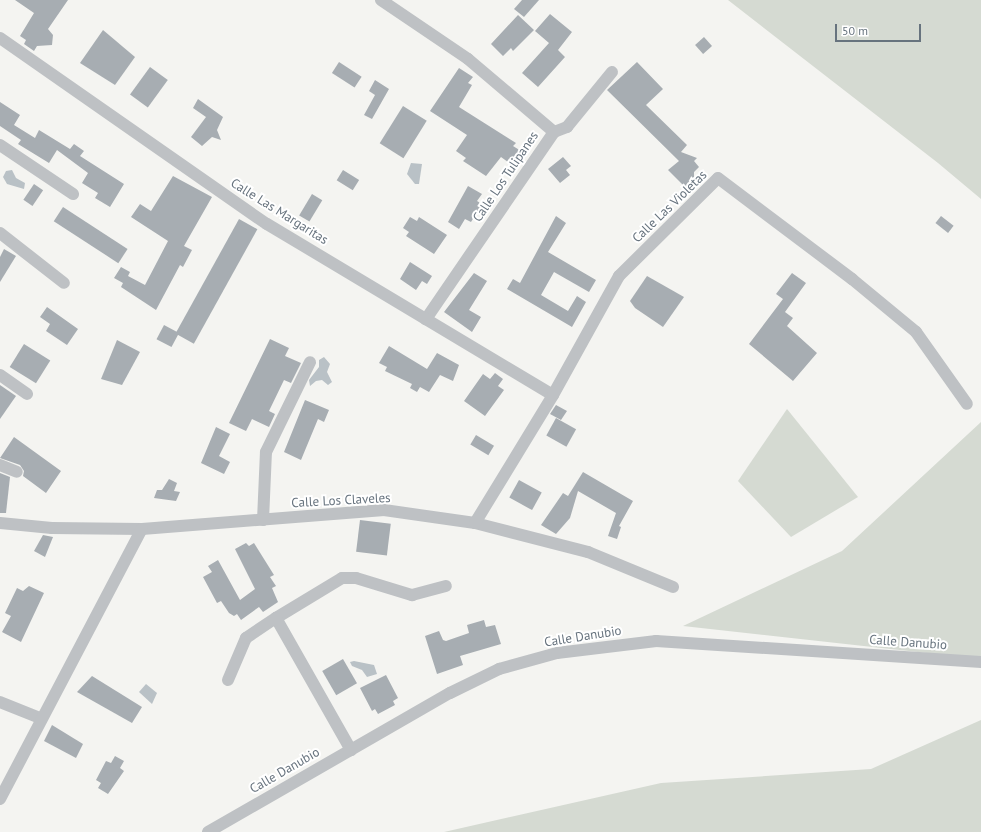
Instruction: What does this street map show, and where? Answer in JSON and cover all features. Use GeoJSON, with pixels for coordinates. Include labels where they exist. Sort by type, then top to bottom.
{"type":"FeatureCollection","features":[{"type":"Feature","properties":{"kind":"street","name":"Calle Los Tulipanes"},"geometry":{"type":"LineString","coordinates":[[381,0],[468,59],[554,132],[426,319]]}},
{"type":"Feature","properties":{"kind":"street","name":"Calle Las Margaritas"},"geometry":{"type":"LineString","coordinates":[[0,38],[267,224],[553,395]]}},
{"type":"Feature","properties":{"kind":"street"},"geometry":{"type":"LineString","coordinates":[[554,132],[567,127],[612,72]]}},
{"type":"Feature","properties":{"kind":"street"},"geometry":{"type":"LineString","coordinates":[[0,145],[73,194]]}},
{"type":"Feature","properties":{"kind":"street","name":"Calle Las Violetas"},"geometry":{"type":"LineString","coordinates":[[475,523],[553,395],[619,276],[718,178],[852,279],[916,332],[968,404]]}},
{"type":"Feature","properties":{"kind":"street"},"geometry":{"type":"LineString","coordinates":[[0,233],[64,283]]}},
{"type":"Feature","properties":{"kind":"street"},"geometry":{"type":"LineString","coordinates":[[263,520],[266,452],[310,362]]}},
{"type":"Feature","properties":{"kind":"street"},"geometry":{"type":"LineString","coordinates":[[0,375],[26,394]]}},
{"type":"Feature","properties":{"kind":"street"},"geometry":{"type":"LineString","coordinates":[[0,465],[17,472]]}},
{"type":"Feature","properties":{"kind":"street","name":"Calle Los Claveles"},"geometry":{"type":"LineString","coordinates":[[0,523],[52,528],[142,529],[384,510],[475,523],[588,552],[673,587]]}},
{"type":"Feature","properties":{"kind":"street"},"geometry":{"type":"LineString","coordinates":[[0,799],[40,718],[142,529]]}},
{"type":"Feature","properties":{"kind":"street"},"geometry":{"type":"LineString","coordinates":[[228,680],[246,638],[342,578],[356,578],[412,595],[446,586]]}},
{"type":"Feature","properties":{"kind":"street"},"geometry":{"type":"LineString","coordinates":[[276,618],[351,750]]}},
{"type":"Feature","properties":{"kind":"street","name":"Calle Danubio"},"geometry":{"type":"LineString","coordinates":[[208,832],[351,750],[500,669],[557,653],[656,641],[981,662]]}},
{"type":"Feature","properties":{"kind":"street"},"geometry":{"type":"LineString","coordinates":[[0,702],[40,718]]}},
{"type":"Feature","properties":{"kind":"shaded area"},"geometry":{"type":"Polygon","coordinates":[[[728,0],[981,0],[981,199],[938,163],[728,0]]]}},
{"type":"Feature","properties":{"kind":"shaded area"},"geometry":{"type":"Polygon","coordinates":[[[411,163],[422,164],[419,184],[415,184],[407,174],[411,163]]]}},
{"type":"Feature","properties":{"kind":"shaded area"},"geometry":{"type":"Polygon","coordinates":[[[12,170],[16,178],[25,183],[24,189],[7,184],[3,177],[6,171],[12,170]]]}},
{"type":"Feature","properties":{"kind":"shaded area"},"geometry":{"type":"Polygon","coordinates":[[[324,357],[330,364],[327,372],[332,382],[328,385],[322,380],[316,381],[310,386],[309,380],[319,367],[319,360],[324,357]]]}},
{"type":"Feature","properties":{"kind":"shaded area"},"geometry":{"type":"Polygon","coordinates":[[[787,409],[858,497],[791,537],[738,481],[787,409]]]}},
{"type":"Feature","properties":{"kind":"shaded area"},"geometry":{"type":"Polygon","coordinates":[[[981,422],[981,659],[683,626],[842,551],[981,422]]]}},
{"type":"Feature","properties":{"kind":"shaded area"},"geometry":{"type":"Polygon","coordinates":[[[354,661],[374,665],[377,674],[367,677],[362,670],[352,666],[350,662],[354,661]]]}},
{"type":"Feature","properties":{"kind":"shaded area"},"geometry":{"type":"Polygon","coordinates":[[[146,684],[157,693],[152,704],[139,692],[146,684]]]}},
{"type":"Feature","properties":{"kind":"shaded area"},"geometry":{"type":"Polygon","coordinates":[[[981,720],[981,832],[444,832],[661,783],[871,769],[981,720]]]}},
{"type":"Feature","properties":{"kind":"building"},"geometry":{"type":"Polygon","coordinates":[[[15,0],[68,0],[48,29],[53,35],[52,45],[37,46],[34,51],[24,44],[26,40],[20,36],[34,13],[15,0]]]}},
{"type":"Feature","properties":{"kind":"building"},"geometry":{"type":"Polygon","coordinates":[[[522,0],[539,0],[524,17],[514,9],[522,0]]]}},
{"type":"Feature","properties":{"kind":"building"},"geometry":{"type":"Polygon","coordinates":[[[550,14],[572,32],[558,50],[565,57],[538,87],[522,73],[549,43],[535,31],[550,14]]]}},
{"type":"Feature","properties":{"kind":"building"},"geometry":{"type":"Polygon","coordinates":[[[518,15],[534,30],[513,51],[511,48],[503,56],[491,44],[518,15]]]}},
{"type":"Feature","properties":{"kind":"building"},"geometry":{"type":"Polygon","coordinates":[[[103,30],[135,57],[115,85],[80,63],[103,30]]]}},
{"type":"Feature","properties":{"kind":"building"},"geometry":{"type":"Polygon","coordinates":[[[704,37],[712,46],[703,54],[695,45],[704,37]]]}},
{"type":"Feature","properties":{"kind":"building"},"geometry":{"type":"Polygon","coordinates":[[[339,62],[362,77],[355,88],[332,73],[339,62]]]}},
{"type":"Feature","properties":{"kind":"building"},"geometry":{"type":"Polygon","coordinates":[[[637,62],[663,89],[646,105],[687,145],[681,152],[697,158],[694,161],[699,167],[694,172],[694,182],[687,189],[668,170],[679,161],[607,90],[637,62]]]}},
{"type":"Feature","properties":{"kind":"building"},"geometry":{"type":"Polygon","coordinates":[[[150,67],[168,80],[148,107],[130,95],[150,67]]]}},
{"type":"Feature","properties":{"kind":"building"},"geometry":{"type":"Polygon","coordinates":[[[459,68],[473,77],[468,83],[472,85],[459,107],[516,143],[513,146],[521,151],[512,165],[501,157],[486,176],[463,161],[466,158],[456,151],[467,135],[430,111],[459,68]]]}},
{"type":"Feature","properties":{"kind":"building"},"geometry":{"type":"Polygon","coordinates":[[[375,80],[389,89],[372,119],[364,115],[375,95],[369,91],[375,80]]]}},
{"type":"Feature","properties":{"kind":"building"},"geometry":{"type":"Polygon","coordinates":[[[198,99],[223,117],[217,130],[221,140],[212,137],[202,146],[191,137],[206,117],[193,108],[198,99]]]}},
{"type":"Feature","properties":{"kind":"building"},"geometry":{"type":"Polygon","coordinates":[[[0,102],[20,115],[14,125],[35,138],[39,130],[70,149],[74,144],[84,151],[80,156],[124,184],[110,207],[95,198],[98,193],[82,183],[88,173],[57,150],[49,163],[18,144],[21,140],[0,126],[0,102]]]}},
{"type":"Feature","properties":{"kind":"building"},"geometry":{"type":"Polygon","coordinates":[[[403,106],[427,121],[403,158],[380,143],[403,106]]]}},
{"type":"Feature","properties":{"kind":"building"},"geometry":{"type":"Polygon","coordinates":[[[563,157],[571,166],[566,170],[570,175],[560,183],[548,169],[563,157]]]}},
{"type":"Feature","properties":{"kind":"building"},"geometry":{"type":"Polygon","coordinates":[[[343,170],[359,180],[353,190],[337,180],[343,170]]]}},
{"type":"Feature","properties":{"kind":"building"},"geometry":{"type":"Polygon","coordinates":[[[173,176],[212,197],[184,246],[192,250],[183,267],[180,265],[156,310],[121,287],[123,283],[114,278],[121,267],[130,272],[128,276],[145,285],[168,241],[131,217],[140,204],[151,211],[173,176]]]}},
{"type":"Feature","properties":{"kind":"building"},"geometry":{"type":"Polygon","coordinates":[[[34,184],[43,190],[32,206],[23,200],[34,184]]]}},
{"type":"Feature","properties":{"kind":"building"},"geometry":{"type":"Polygon","coordinates":[[[468,186],[482,194],[477,201],[482,204],[471,222],[465,219],[459,229],[448,222],[468,186]]]}},
{"type":"Feature","properties":{"kind":"building"},"geometry":{"type":"Polygon","coordinates":[[[312,194],[322,200],[309,222],[299,215],[312,194]]]}},
{"type":"Feature","properties":{"kind":"building"},"geometry":{"type":"Polygon","coordinates":[[[63,207],[128,249],[118,263],[54,221],[63,207]]]}},
{"type":"Feature","properties":{"kind":"building"},"geometry":{"type":"Polygon","coordinates":[[[556,216],[566,223],[548,252],[596,280],[589,292],[554,272],[541,295],[568,311],[577,296],[586,302],[572,327],[507,289],[513,279],[520,283],[556,216]]]}},
{"type":"Feature","properties":{"kind":"building"},"geometry":{"type":"Polygon","coordinates":[[[941,216],[954,226],[948,233],[935,223],[941,216]]]}},
{"type":"Feature","properties":{"kind":"building"},"geometry":{"type":"Polygon","coordinates":[[[410,217],[417,221],[419,217],[447,235],[434,254],[406,236],[409,232],[403,228],[410,217]]]}},
{"type":"Feature","properties":{"kind":"building"},"geometry":{"type":"Polygon","coordinates":[[[239,219],[257,229],[194,344],[175,334],[239,219]]]}},
{"type":"Feature","properties":{"kind":"building"},"geometry":{"type":"Polygon","coordinates":[[[4,249],[16,256],[0,282],[0,257],[4,249]]]}},
{"type":"Feature","properties":{"kind":"building"},"geometry":{"type":"Polygon","coordinates":[[[410,262],[432,276],[427,284],[422,281],[416,290],[400,279],[410,262]]]}},
{"type":"Feature","properties":{"kind":"building"},"geometry":{"type":"Polygon","coordinates":[[[474,273],[487,281],[469,310],[481,317],[472,332],[444,312],[474,273]]]}},
{"type":"Feature","properties":{"kind":"building"},"geometry":{"type":"Polygon","coordinates":[[[792,273],[806,283],[785,312],[793,318],[787,326],[817,353],[793,381],[749,344],[783,299],[776,294],[792,273]]]}},
{"type":"Feature","properties":{"kind":"building"},"geometry":{"type":"Polygon","coordinates":[[[647,276],[684,297],[663,327],[635,308],[630,301],[647,276]]]}},
{"type":"Feature","properties":{"kind":"building"},"geometry":{"type":"Polygon","coordinates":[[[47,307],[78,329],[67,345],[46,331],[50,324],[40,317],[47,307]]]}},
{"type":"Feature","properties":{"kind":"building"},"geometry":{"type":"Polygon","coordinates":[[[164,325],[179,333],[171,347],[156,339],[164,325]]]}},
{"type":"Feature","properties":{"kind":"building"},"geometry":{"type":"Polygon","coordinates":[[[270,339],[289,348],[285,356],[301,363],[291,383],[284,380],[269,411],[275,414],[269,427],[252,419],[246,431],[229,423],[270,339]]]}},
{"type":"Feature","properties":{"kind":"building"},"geometry":{"type":"Polygon","coordinates":[[[117,340],[140,352],[122,385],[101,379],[117,340]]]}},
{"type":"Feature","properties":{"kind":"building"},"geometry":{"type":"Polygon","coordinates":[[[24,344],[50,360],[36,383],[10,367],[24,344]]]}},
{"type":"Feature","properties":{"kind":"building"},"geometry":{"type":"Polygon","coordinates":[[[389,346],[427,369],[437,353],[459,365],[453,381],[440,375],[429,392],[420,387],[417,392],[410,388],[412,384],[385,371],[387,367],[379,363],[389,346]]]}},
{"type":"Feature","properties":{"kind":"building"},"geometry":{"type":"Polygon","coordinates":[[[495,373],[503,379],[498,386],[504,390],[485,416],[464,401],[483,374],[490,379],[495,373]]]}},
{"type":"Feature","properties":{"kind":"building"},"geometry":{"type":"Polygon","coordinates":[[[0,385],[16,396],[0,419],[0,385]]]}},
{"type":"Feature","properties":{"kind":"building"},"geometry":{"type":"Polygon","coordinates":[[[305,400],[329,410],[324,422],[318,419],[301,460],[284,452],[305,400]]]}},
{"type":"Feature","properties":{"kind":"building"},"geometry":{"type":"Polygon","coordinates":[[[556,405],[567,411],[561,420],[550,414],[556,405]]]}},
{"type":"Feature","properties":{"kind":"building"},"geometry":{"type":"Polygon","coordinates":[[[556,418],[576,429],[566,447],[546,435],[556,418]]]}},
{"type":"Feature","properties":{"kind":"building"},"geometry":{"type":"Polygon","coordinates":[[[216,427],[230,434],[219,456],[230,462],[224,474],[201,463],[216,427]]]}},
{"type":"Feature","properties":{"kind":"building"},"geometry":{"type":"Polygon","coordinates":[[[476,435],[494,446],[488,455],[470,444],[476,435]]]}},
{"type":"Feature","properties":{"kind":"building"},"geometry":{"type":"Polygon","coordinates":[[[14,437],[61,471],[46,493],[23,476],[24,471],[20,465],[0,458],[14,437]]]}},
{"type":"Feature","properties":{"kind":"building"},"geometry":{"type":"Polygon","coordinates":[[[583,472],[633,501],[619,526],[621,527],[617,539],[608,536],[616,513],[578,491],[570,518],[556,534],[541,525],[563,493],[568,496],[583,472]]]}},
{"type":"Feature","properties":{"kind":"building"},"geometry":{"type":"Polygon","coordinates":[[[0,473],[10,477],[6,513],[0,513],[0,473]]]}},
{"type":"Feature","properties":{"kind":"building"},"geometry":{"type":"Polygon","coordinates":[[[169,479],[177,483],[174,491],[180,492],[176,501],[154,498],[157,490],[162,490],[169,479]]]}},
{"type":"Feature","properties":{"kind":"building"},"geometry":{"type":"Polygon","coordinates":[[[519,480],[542,493],[532,510],[509,497],[519,480]]]}},
{"type":"Feature","properties":{"kind":"building"},"geometry":{"type":"Polygon","coordinates":[[[360,520],[391,524],[387,556],[356,552],[360,520]]]}},
{"type":"Feature","properties":{"kind":"building"},"geometry":{"type":"Polygon","coordinates":[[[43,535],[53,537],[45,557],[34,551],[43,535]]]}},
{"type":"Feature","properties":{"kind":"building"},"geometry":{"type":"Polygon","coordinates":[[[246,543],[249,546],[254,543],[274,575],[270,577],[276,586],[272,588],[278,602],[263,612],[259,607],[241,620],[237,614],[234,616],[229,613],[221,601],[217,603],[203,577],[212,572],[208,566],[218,560],[240,600],[255,589],[235,549],[246,543]]]}},
{"type":"Feature","properties":{"kind":"building"},"geometry":{"type":"Polygon","coordinates":[[[29,586],[44,593],[21,642],[2,632],[11,616],[5,613],[17,588],[23,591],[29,586]]]}},
{"type":"Feature","properties":{"kind":"building"},"geometry":{"type":"Polygon","coordinates":[[[484,620],[486,627],[495,625],[501,644],[460,656],[463,665],[437,674],[425,636],[439,631],[443,640],[446,641],[469,633],[467,625],[484,620]]]}},
{"type":"Feature","properties":{"kind":"building"},"geometry":{"type":"Polygon","coordinates":[[[343,659],[357,683],[336,695],[322,671],[343,659]]]}},
{"type":"Feature","properties":{"kind":"building"},"geometry":{"type":"Polygon","coordinates":[[[386,675],[398,698],[393,701],[395,705],[378,714],[375,709],[372,711],[360,688],[386,675]]]}},
{"type":"Feature","properties":{"kind":"building"},"geometry":{"type":"Polygon","coordinates":[[[92,676],[142,707],[132,723],[77,692],[92,676]]]}},
{"type":"Feature","properties":{"kind":"building"},"geometry":{"type":"Polygon","coordinates":[[[52,725],[83,744],[76,758],[44,741],[52,725]]]}},
{"type":"Feature","properties":{"kind":"building"},"geometry":{"type":"Polygon","coordinates":[[[115,756],[124,761],[120,768],[124,771],[108,794],[98,788],[101,783],[96,780],[106,761],[111,763],[115,756]]]}}]}
